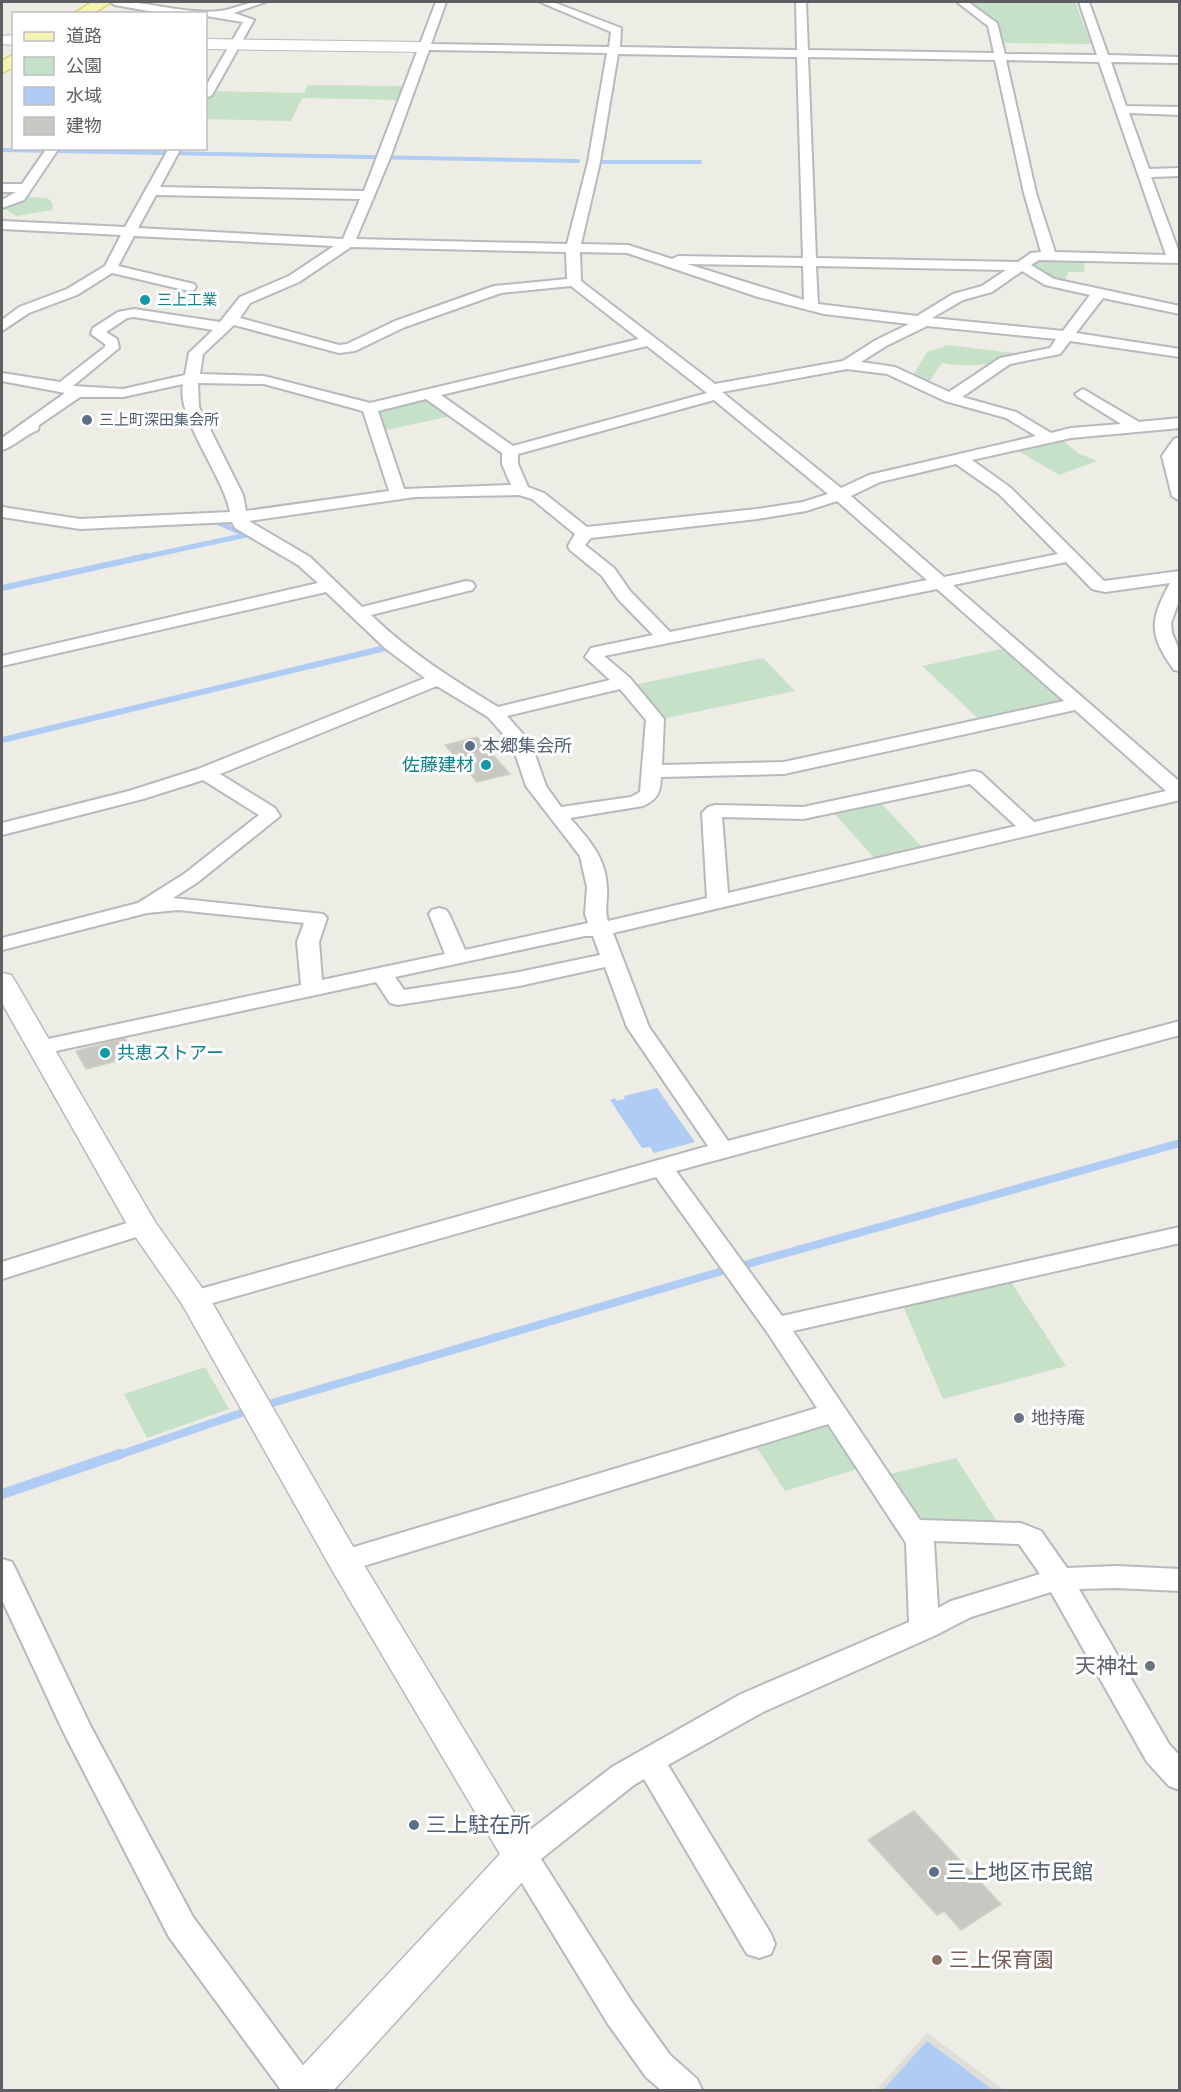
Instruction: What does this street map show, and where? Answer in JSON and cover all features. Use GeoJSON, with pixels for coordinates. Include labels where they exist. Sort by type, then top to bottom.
{"type":"FeatureCollection","features":[{"type":"Feature","properties":{"kind":"main road"},"geometry":{"type":"LineString","coordinates":[[64,12],[81,2]]}},
{"type":"Feature","properties":{"kind":"main road"},"geometry":{"type":"LineString","coordinates":[[84,12],[103,2]]}},
{"type":"Feature","properties":{"kind":"main road"},"geometry":{"type":"LineString","coordinates":[[207,44],[423,47]]}},
{"type":"Feature","properties":{"kind":"street"},"geometry":{"type":"LineString","coordinates":[[115,2],[159,10],[190,12]]}},
{"type":"Feature","properties":{"kind":"street"},"geometry":{"type":"LineString","coordinates":[[222,14],[260,2]]}},
{"type":"Feature","properties":{"kind":"street"},"geometry":{"type":"LineString","coordinates":[[441,2],[384,158],[348,243],[294,279],[245,300],[227,323],[196,353],[189,392],[191,407],[235,495],[241,524],[304,561],[392,645],[438,679],[495,713],[521,743],[536,786],[590,855],[597,887],[595,914],[638,1027],[722,1150]]}},
{"type":"Feature","properties":{"kind":"street"},"geometry":{"type":"LineString","coordinates":[[545,2],[616,28],[594,162],[573,248],[574,282]]}},
{"type":"Feature","properties":{"kind":"street"},"geometry":{"type":"LineString","coordinates":[[801,2],[811,306]]}},
{"type":"Feature","properties":{"kind":"street"},"geometry":{"type":"LineString","coordinates":[[962,2],[993,25],[1030,193],[1049,256]]}},
{"type":"Feature","properties":{"kind":"street"},"geometry":{"type":"LineString","coordinates":[[847,365],[881,343],[922,322],[923,317],[958,297],[987,290],[1036,256],[1177,259],[1143,173],[1084,2]]}},
{"type":"Feature","properties":{"kind":"street"},"geometry":{"type":"LineString","coordinates":[[207,13],[222,14],[249,21],[207,92]]}},
{"type":"Feature","properties":{"kind":"street"},"geometry":{"type":"LineString","coordinates":[[423,47],[1179,60]]}},
{"type":"Feature","properties":{"kind":"street"},"geometry":{"type":"LineString","coordinates":[[1121,110],[1179,111]]}},
{"type":"Feature","properties":{"kind":"street"},"geometry":{"type":"LineString","coordinates":[[2,204],[19,197],[52,150]]}},
{"type":"Feature","properties":{"kind":"street"},"geometry":{"type":"LineString","coordinates":[[2,327],[24,310],[72,292],[110,268],[175,150]]}},
{"type":"Feature","properties":{"kind":"street"},"geometry":{"type":"LineString","coordinates":[[1143,173],[1179,172]]}},
{"type":"Feature","properties":{"kind":"street"},"geometry":{"type":"LineString","coordinates":[[2,188],[26,188]]}},
{"type":"Feature","properties":{"kind":"street"},"geometry":{"type":"LineString","coordinates":[[152,191],[368,195]]}},
{"type":"Feature","properties":{"kind":"street"},"geometry":{"type":"LineString","coordinates":[[2,225],[348,243],[628,249],[811,306],[849,314],[1065,336],[1179,353]]}},
{"type":"Feature","properties":{"kind":"street"},"geometry":{"type":"LineString","coordinates":[[655,259],[1023,266],[1050,282],[1179,310]]}},
{"type":"Feature","properties":{"kind":"street"},"geometry":{"type":"LineString","coordinates":[[110,268],[189,287],[156,315]]}},
{"type":"Feature","properties":{"kind":"street"},"geometry":{"type":"LineString","coordinates":[[70,390],[112,348],[112,342],[98,334],[98,331],[128,314],[227,323],[339,349],[350,348],[400,324],[499,289],[574,282],[715,392],[840,495],[1179,794]]}},
{"type":"Feature","properties":{"kind":"street"},"geometry":{"type":"LineString","coordinates":[[950,398],[1005,362],[1054,351],[1099,293]]}},
{"type":"Feature","properties":{"kind":"street"},"geometry":{"type":"LineString","coordinates":[[19,432],[123,393],[191,378],[270,381],[370,408],[649,341]]}},
{"type":"Feature","properties":{"kind":"street"},"geometry":{"type":"LineString","coordinates":[[510,452],[715,392],[847,365],[890,370],[950,398],[1011,415],[1049,438]]}},
{"type":"Feature","properties":{"kind":"street"},"geometry":{"type":"LineString","coordinates":[[2,377],[70,390],[123,393]]}},
{"type":"Feature","properties":{"kind":"street"},"geometry":{"type":"LineString","coordinates":[[2,445],[71,398],[70,390]]}},
{"type":"Feature","properties":{"kind":"street"},"geometry":{"type":"LineString","coordinates":[[429,394],[510,452]]}},
{"type":"Feature","properties":{"kind":"street"},"geometry":{"type":"LineString","coordinates":[[1083,394],[1135,426]]}},
{"type":"Feature","properties":{"kind":"street"},"geometry":{"type":"LineString","coordinates":[[370,408],[398,495]]}},
{"type":"Feature","properties":{"kind":"street"},"geometry":{"type":"LineString","coordinates":[[2,512],[80,524],[239,517],[438,490],[521,490],[538,496],[582,532],[587,533],[757,514],[806,506],[840,495],[875,478],[958,458],[1071,433],[1179,423]]}},
{"type":"Feature","properties":{"kind":"street"},"geometry":{"type":"LineString","coordinates":[[1179,442],[1170,456],[1179,496]]}},
{"type":"Feature","properties":{"kind":"street"},"geometry":{"type":"LineString","coordinates":[[510,452],[510,464],[521,490]]}},
{"type":"Feature","properties":{"kind":"street"},"geometry":{"type":"LineString","coordinates":[[958,458],[1005,491],[1098,585],[1105,587],[1179,576]]}},
{"type":"Feature","properties":{"kind":"street"},"geometry":{"type":"LineString","coordinates":[[587,533],[578,540],[576,546],[608,572],[624,595],[665,637]]}},
{"type":"Feature","properties":{"kind":"street"},"geometry":{"type":"LineString","coordinates":[[556,814],[616,806],[646,798],[650,793],[655,719],[624,682],[594,657],[597,652],[1068,557]]}},
{"type":"Feature","properties":{"kind":"street"},"geometry":{"type":"LineString","coordinates":[[1179,580],[1163,613],[1162,628],[1166,649],[1179,666]]}},
{"type":"Feature","properties":{"kind":"street"},"geometry":{"type":"LineString","coordinates":[[2,661],[329,586]]}},
{"type":"Feature","properties":{"kind":"street"},"geometry":{"type":"LineString","coordinates":[[357,613],[466,586]]}},
{"type":"Feature","properties":{"kind":"street"},"geometry":{"type":"LineString","coordinates":[[2,828],[135,795],[206,772],[438,679]]}},
{"type":"Feature","properties":{"kind":"street"},"geometry":{"type":"LineString","coordinates":[[495,713],[624,682]]}},
{"type":"Feature","properties":{"kind":"street"},"geometry":{"type":"LineString","coordinates":[[651,771],[784,768],[1078,704]]}},
{"type":"Feature","properties":{"kind":"street"},"geometry":{"type":"LineString","coordinates":[[144,907],[191,878],[270,816],[268,812],[206,772]]}},
{"type":"Feature","properties":{"kind":"street"},"geometry":{"type":"LineString","coordinates":[[718,902],[712,813],[715,810],[803,813],[974,777],[1030,829]]}},
{"type":"Feature","properties":{"kind":"street"},"geometry":{"type":"LineString","coordinates":[[42,1047],[585,930],[602,929],[1179,794]]}},
{"type":"Feature","properties":{"kind":"street"},"geometry":{"type":"LineString","coordinates":[[2,944],[144,907],[178,904],[316,918],[308,942],[312,990]]}},
{"type":"Feature","properties":{"kind":"street"},"geometry":{"type":"LineString","coordinates":[[438,914],[457,957]]}},
{"type":"Feature","properties":{"kind":"street"},"geometry":{"type":"LineString","coordinates":[[382,974],[398,998],[519,979],[614,959]]}},
{"type":"Feature","properties":{"kind":"street"},"geometry":{"type":"LineString","coordinates":[[2,981],[143,1226],[195,1299],[344,1561],[522,1857],[551,1899],[620,2013],[658,2066],[685,2091]]}},
{"type":"Feature","properties":{"kind":"street"},"geometry":{"type":"LineString","coordinates":[[195,1299],[722,1150],[1179,1028]]}},
{"type":"Feature","properties":{"kind":"street"},"geometry":{"type":"LineString","coordinates":[[662,1168],[776,1326],[920,1542],[924,1628]]}},
{"type":"Feature","properties":{"kind":"street"},"geometry":{"type":"LineString","coordinates":[[2,1271],[143,1226]]}},
{"type":"Feature","properties":{"kind":"street"},"geometry":{"type":"LineString","coordinates":[[776,1326],[1179,1235]]}},
{"type":"Feature","properties":{"kind":"street"},"geometry":{"type":"LineString","coordinates":[[344,1561],[833,1413]]}},
{"type":"Feature","properties":{"kind":"street"},"geometry":{"type":"LineString","coordinates":[[912,1530],[1021,1534],[1031,1538],[1059,1579],[1080,1620],[1158,1753],[1179,1777]]}},
{"type":"Feature","properties":{"kind":"street"},"geometry":{"type":"LineString","coordinates":[[2,1570],[78,1731],[181,1927],[301,2091]]}},
{"type":"Feature","properties":{"kind":"street"},"geometry":{"type":"LineString","coordinates":[[308,2091],[522,1857],[544,1836],[623,1776],[752,1703],[924,1628],[961,1609],[1059,1579],[1116,1577],[1179,1580]]}},
{"type":"Feature","properties":{"kind":"street"},"geometry":{"type":"LineString","coordinates":[[649,1761],[759,1944]]}},
{"type":"Feature","properties":{"kind":"shaded area"},"geometry":{"type":"Polygon","coordinates":[[[927,2033],[1004,2090],[876,2090],[927,2033]]]}},
{"type":"Feature","properties":{"kind":"green space"},"geometry":{"type":"Polygon","coordinates":[[[967,2],[1075,2],[1091,44],[1002,43],[998,24],[967,2]]]}},
{"type":"Feature","properties":{"kind":"green space"},"geometry":{"type":"Polygon","coordinates":[[[308,85],[404,86],[399,100],[302,98],[291,121],[207,119],[207,100],[211,91],[304,93],[308,85]]]}},
{"type":"Feature","properties":{"kind":"green space"},"geometry":{"type":"Polygon","coordinates":[[[25,197],[48,198],[53,205],[52,210],[16,216],[4,208],[25,197]]]}},
{"type":"Feature","properties":{"kind":"green space"},"geometry":{"type":"Polygon","coordinates":[[[1043,259],[1085,259],[1084,272],[1068,272],[1064,285],[1030,265],[1043,259]]]}},
{"type":"Feature","properties":{"kind":"green space"},"geometry":{"type":"Polygon","coordinates":[[[948,345],[1023,354],[983,364],[942,363],[927,385],[912,377],[927,352],[948,345]]]}},
{"type":"Feature","properties":{"kind":"green space"},"geometry":{"type":"Polygon","coordinates":[[[428,399],[451,416],[382,431],[377,411],[428,399]]]}},
{"type":"Feature","properties":{"kind":"green space"},"geometry":{"type":"Polygon","coordinates":[[[1061,439],[1078,453],[1097,461],[1059,475],[1015,449],[1061,439]]]}},
{"type":"Feature","properties":{"kind":"green space"},"geometry":{"type":"Polygon","coordinates":[[[1006,648],[1068,703],[981,721],[922,666],[1006,648]]]}},
{"type":"Feature","properties":{"kind":"green space"},"geometry":{"type":"Polygon","coordinates":[[[763,658],[795,691],[662,719],[634,685],[763,658]]]}},
{"type":"Feature","properties":{"kind":"green space"},"geometry":{"type":"Polygon","coordinates":[[[879,801],[923,848],[875,859],[832,811],[879,801]]]}},
{"type":"Feature","properties":{"kind":"green space"},"geometry":{"type":"Polygon","coordinates":[[[1011,1282],[1066,1366],[943,1399],[903,1306],[1011,1282]]]}},
{"type":"Feature","properties":{"kind":"green space"},"geometry":{"type":"Polygon","coordinates":[[[205,1367],[229,1409],[147,1438],[124,1394],[205,1367]]]}},
{"type":"Feature","properties":{"kind":"green space"},"geometry":{"type":"Polygon","coordinates":[[[822,1424],[834,1428],[861,1468],[785,1491],[755,1445],[822,1424]]]}},
{"type":"Feature","properties":{"kind":"green space"},"geometry":{"type":"Polygon","coordinates":[[[956,1458],[1002,1529],[923,1526],[890,1474],[956,1458]]]}},
{"type":"Feature","properties":{"kind":"water"},"geometry":{"type":"Polygon","coordinates":[[[657,1088],[695,1142],[654,1153],[650,1147],[642,1148],[610,1100],[625,1099],[624,1096],[657,1088]]]}},
{"type":"Feature","properties":{"kind":"water"},"geometry":{"type":"Polygon","coordinates":[[[927,2041],[993,2090],[883,2090],[927,2041]]]}},
{"type":"Feature","properties":{"kind":"building"},"geometry":{"type":"Polygon","coordinates":[[[477,737],[510,774],[477,782],[445,745],[477,737]]]}},
{"type":"Feature","properties":{"kind":"building","name":"共恵ストアー"},"geometry":{"type":"Polygon","coordinates":[[[125,1038],[134,1056],[86,1069],[76,1051],[125,1038]]]}},
{"type":"Feature","properties":{"kind":"building","name":"三上地区市民館"},"geometry":{"type":"Polygon","coordinates":[[[914,1811],[1001,1904],[961,1930],[944,1911],[937,1915],[868,1840],[914,1811]]]}},
{"type":"Feature","properties":{"kind":"waterway"},"geometry":{"type":"LineString","coordinates":[[2,150],[578,161]]}},
{"type":"Feature","properties":{"kind":"waterway"},"geometry":{"type":"LineString","coordinates":[[603,162],[700,162]]}},
{"type":"Feature","properties":{"kind":"waterway"},"geometry":{"type":"LineString","coordinates":[[140,558],[246,535],[219,523]]}},
{"type":"Feature","properties":{"kind":"waterway"},"geometry":{"type":"LineString","coordinates":[[2,588],[147,556]]}},
{"type":"Feature","properties":{"kind":"waterway"},"geometry":{"type":"LineString","coordinates":[[2,740],[385,648]]}},
{"type":"Feature","properties":{"kind":"waterway"},"geometry":{"type":"LineString","coordinates":[[262,1406],[719,1272],[1180,1143]]}},
{"type":"Feature","properties":{"kind":"waterway"},"geometry":{"type":"LineString","coordinates":[[116,1456],[250,1410]]}},
{"type":"Feature","properties":{"kind":"waterway"},"geometry":{"type":"LineString","coordinates":[[2,1494],[120,1454]]}},
{"type":"Feature","properties":{"kind":"place","name":"三上工業"},"geometry":{"type":"Point","coordinates":[145,300]}},
{"type":"Feature","properties":{"kind":"place","name":"三上町深田集会所"},"geometry":{"type":"Point","coordinates":[87,420]}},
{"type":"Feature","properties":{"kind":"place","name":"本郷集会所"},"geometry":{"type":"Point","coordinates":[470,746]}},
{"type":"Feature","properties":{"kind":"place","name":"佐藤建材"},"geometry":{"type":"Point","coordinates":[486,765]}},
{"type":"Feature","properties":{"kind":"place","name":"共恵ストアー"},"geometry":{"type":"Point","coordinates":[105,1053]}},
{"type":"Feature","properties":{"kind":"place","name":"地持庵"},"geometry":{"type":"Point","coordinates":[1019,1418]}},
{"type":"Feature","properties":{"kind":"place","name":"天神社"},"geometry":{"type":"Point","coordinates":[1150,1666]}},
{"type":"Feature","properties":{"kind":"place","name":"三上駐在所"},"geometry":{"type":"Point","coordinates":[414,1825]}},
{"type":"Feature","properties":{"kind":"place","name":"三上地区市民館"},"geometry":{"type":"Point","coordinates":[934,1872]}},
{"type":"Feature","properties":{"kind":"place","name":"三上保育園"},"geometry":{"type":"Point","coordinates":[937,1960]}}]}
